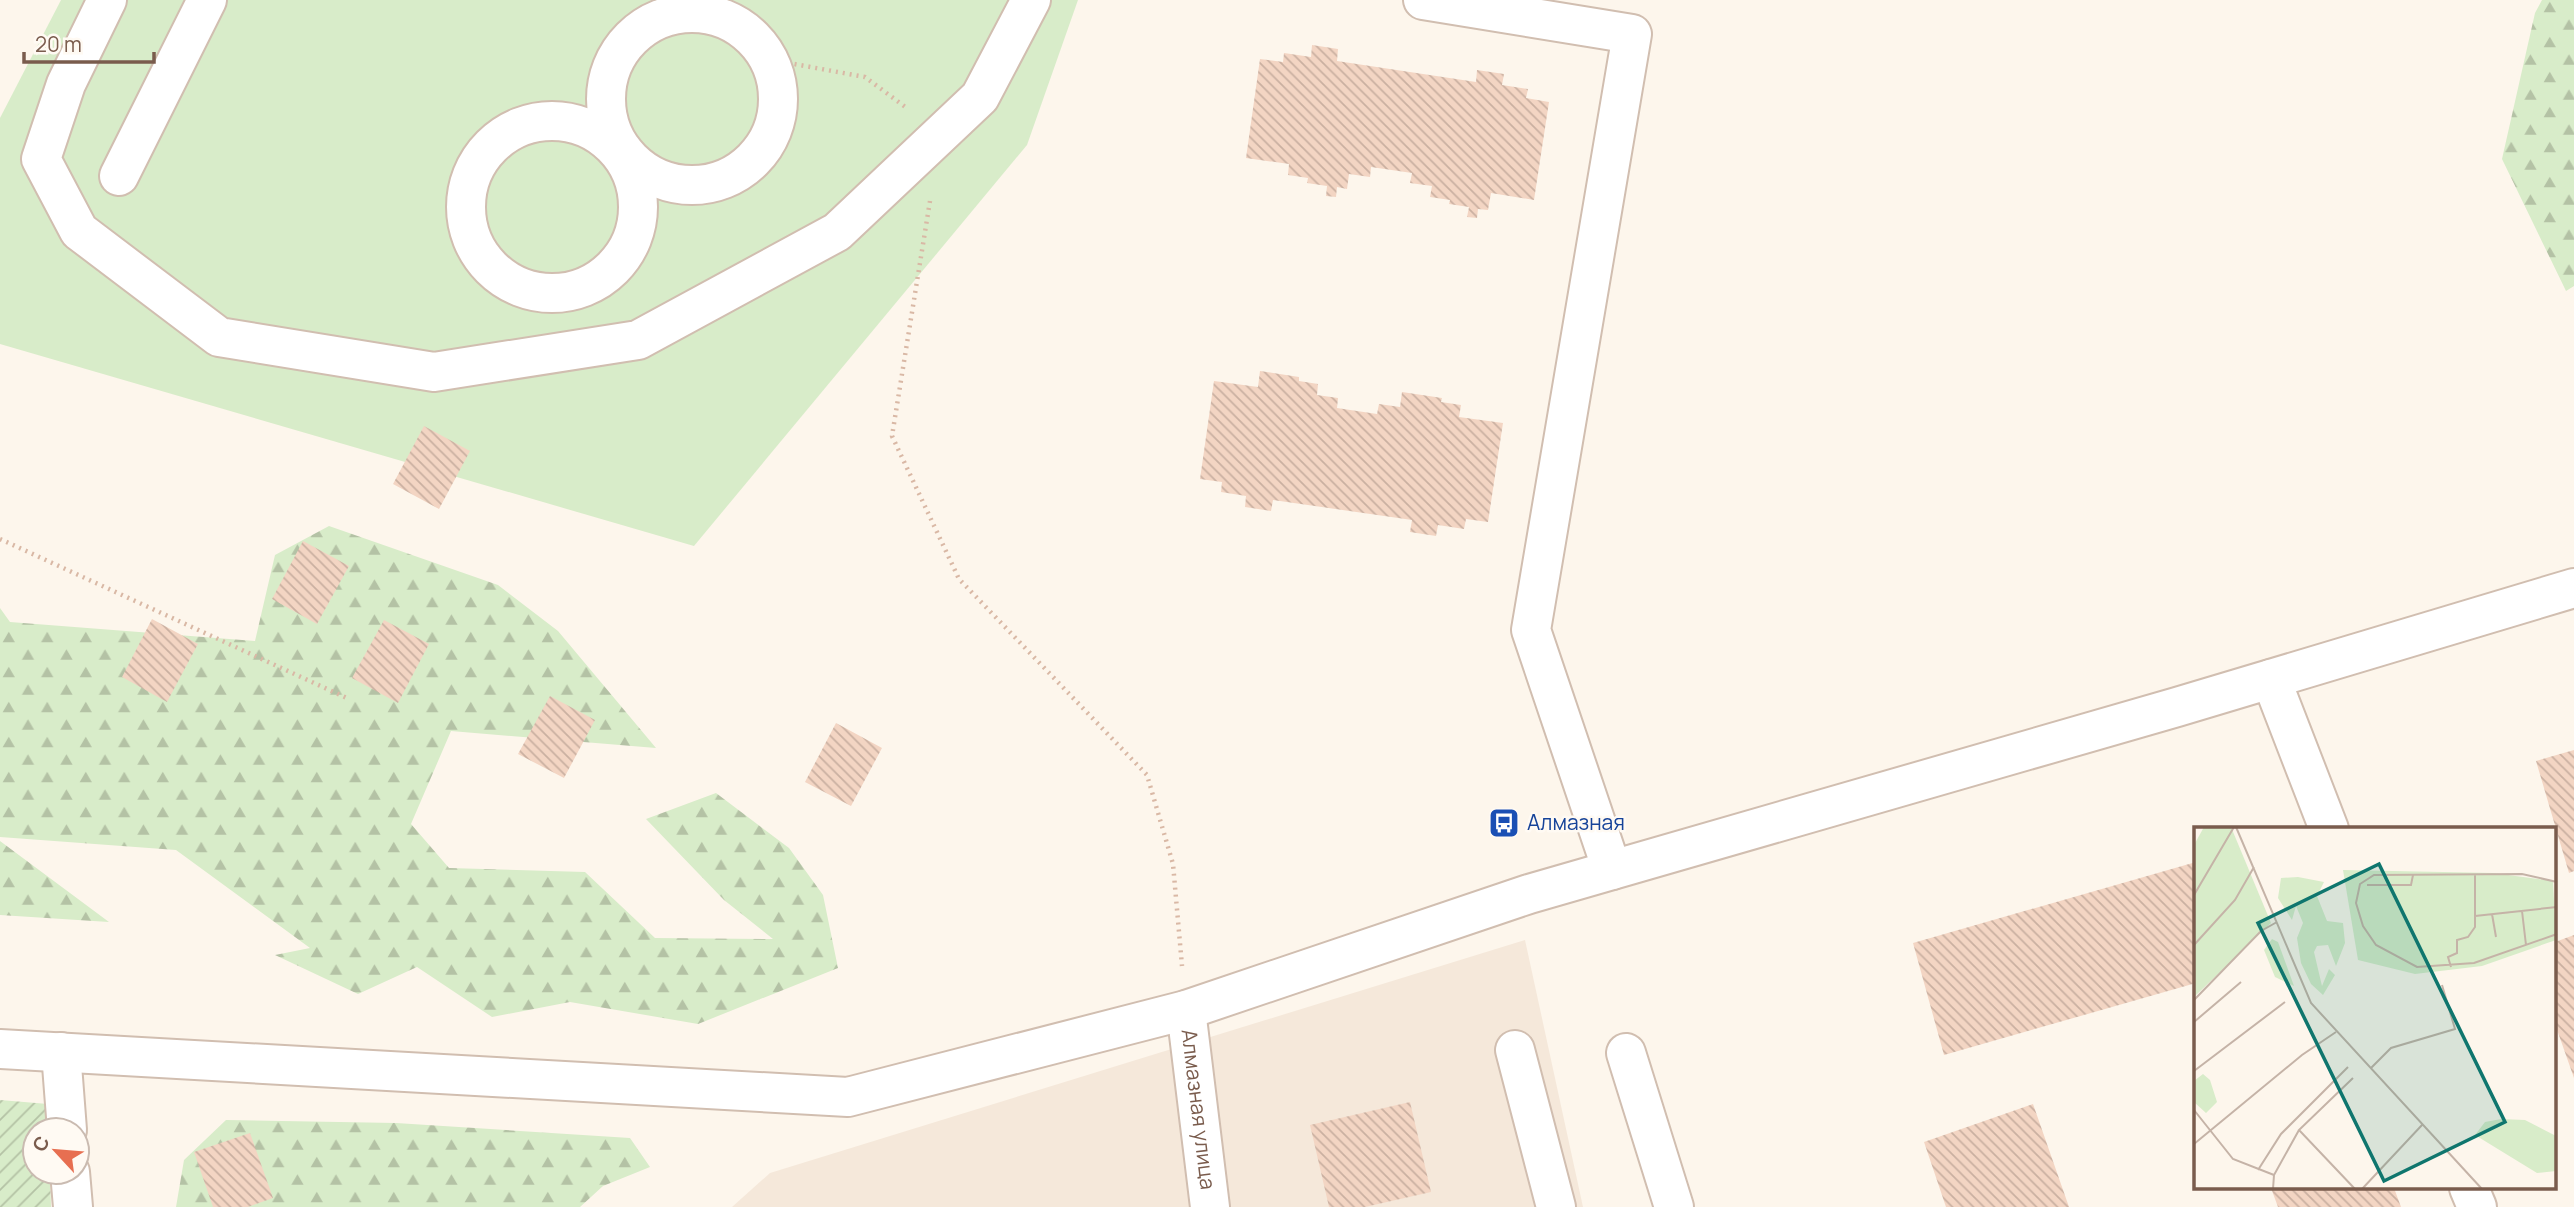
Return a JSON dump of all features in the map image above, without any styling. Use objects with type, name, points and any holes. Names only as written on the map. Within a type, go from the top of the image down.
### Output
[{"type":"street","points":[[107,0],[66,84],[41,159],[79,231],[219,337],[434,372],[638,340],[837,232],[980,97],[1031,0]]},
{"type":"street","points":[[119,176],[207,0]]},
{"type":"street","points":[[1423,0],[1632,34],[1531,630],[1612,870]]},
{"type":"street","points":[[767,59],[763,49],[737,25],[705,14],[670,15],[639,30],[616,57],[606,89],[608,124],[624,154],[636,185],[637,217],[628,248],[608,272],[580,289],[546,293],[512,284],[485,262],[468,231],[465,197],[476,164],[499,138],[530,122],[564,120],[597,133],[624,154],[652,176],[686,186],[721,181],[748,165],[768,140],[778,110],[776,78],[767,59]]},
{"type":"street","points":[[0,1049],[848,1097],[1186,1010],[1529,894],[2271,679],[2574,588]]},
{"type":"street","points":[[2271,679],[2328,827]]},
{"type":"street","name":"Алмазная улица","points":[[1186,1010],[1210,1207]]},
{"type":"street","points":[[1515,1051],[1556,1207]]},
{"type":"street","points":[[61,1052],[66,1116]]},
{"type":"street","points":[[1626,1053],[1674,1207]]},
{"type":"street","points":[[71,1186],[73,1207]]},
{"type":"street","points":[[2470,1190],[2477,1207]]},
{"type":"path","points":[[767,59],[865,77],[941,134],[892,436],[959,579],[1147,775],[1173,864],[1186,1010]]},
{"type":"path","points":[[0,539],[349,699]]},
{"type":"shaded area","points":[[1525,940],[1583,1207],[732,1207],[770,1173]]},
{"type":"green space","points":[[61,0],[1078,0],[1027,145],[694,546],[0,344],[0,118]]},
{"type":"green space","points":[[2542,0],[2574,0],[2574,286],[2566,291],[2502,159],[2535,13]]},
{"type":"green space","points":[[329,526],[498,585],[558,631],[656,748],[451,731],[411,824],[449,868],[585,872],[655,938],[773,939],[724,900],[646,819],[716,793],[789,848],[823,895],[838,968],[698,1024],[570,1002],[492,1017],[417,967],[358,994],[275,955],[310,948],[176,850],[0,837],[0,608],[10,622],[255,641],[275,555]]},
{"type":"green space","points":[[0,841],[109,922],[0,915]]},
{"type":"green space","points":[[0,1100],[48,1104],[48,1116],[21,1116],[21,1186],[50,1186],[51,1207],[0,1207]]},
{"type":"green space","points":[[226,1120],[396,1123],[630,1138],[650,1167],[603,1186],[580,1207],[176,1207],[184,1160]]},
{"type":"building","points":[[1312,45],[1338,49],[1337,61],[1476,82],[1477,70],[1504,74],[1502,85],[1528,89],[1526,98],[1549,102],[1534,200],[1491,193],[1488,210],[1478,209],[1477,218],[1467,217],[1469,207],[1430,197],[1432,186],[1410,183],[1412,173],[1371,167],[1370,177],[1349,174],[1347,189],[1337,187],[1336,197],[1326,196],[1327,186],[1307,183],[1308,178],[1288,175],[1289,164],[1246,158],[1260,59],[1283,62],[1284,53],[1311,57]]},
{"type":"building","points":[[1260,371],[1299,377],[1299,381],[1318,384],[1317,395],[1338,398],[1337,408],[1377,414],[1379,404],[1400,407],[1402,392],[1442,398],[1441,402],[1461,405],[1459,417],[1503,423],[1488,522],[1466,519],[1464,529],[1438,525],[1436,536],[1410,532],[1412,520],[1273,500],[1271,511],[1245,507],[1246,496],[1221,492],[1222,482],[1200,479],[1214,381],[1258,387]]},
{"type":"building","points":[[424,426],[470,451],[439,509],[393,484]]},
{"type":"building","points":[[303,541],[349,566],[317,624],[272,599]]},
{"type":"building","points":[[152,619],[198,644],[167,702],[122,677]]},
{"type":"building","points":[[384,620],[429,644],[398,703],[352,678]]},
{"type":"building","points":[[550,696],[595,720],[564,778],[518,754]]},
{"type":"building","points":[[836,723],[882,748],[851,806],[805,782]]},
{"type":"building","points":[[2574,750],[2574,871],[2569,873],[2556,827],[2536,761]]},
{"type":"building","points":[[2194,863],[2194,984],[1944,1055],[1913,943]]},
{"type":"building","points":[[2574,935],[2574,1078],[2556,1027],[2556,942]]},
{"type":"building","points":[[1410,1102],[1431,1192],[1365,1207],[1329,1207],[1310,1125]]},
{"type":"building","points":[[2033,1104],[2069,1207],[1946,1207],[1924,1142]]},
{"type":"building","points":[[250,1133],[273,1198],[248,1207],[213,1207],[194,1152]]},
{"type":"building","points":[[2272,1190],[2395,1190],[2401,1207],[2278,1207]]},
{"type":"place","name":"Алмазная","points":[[1504,823]]}]
